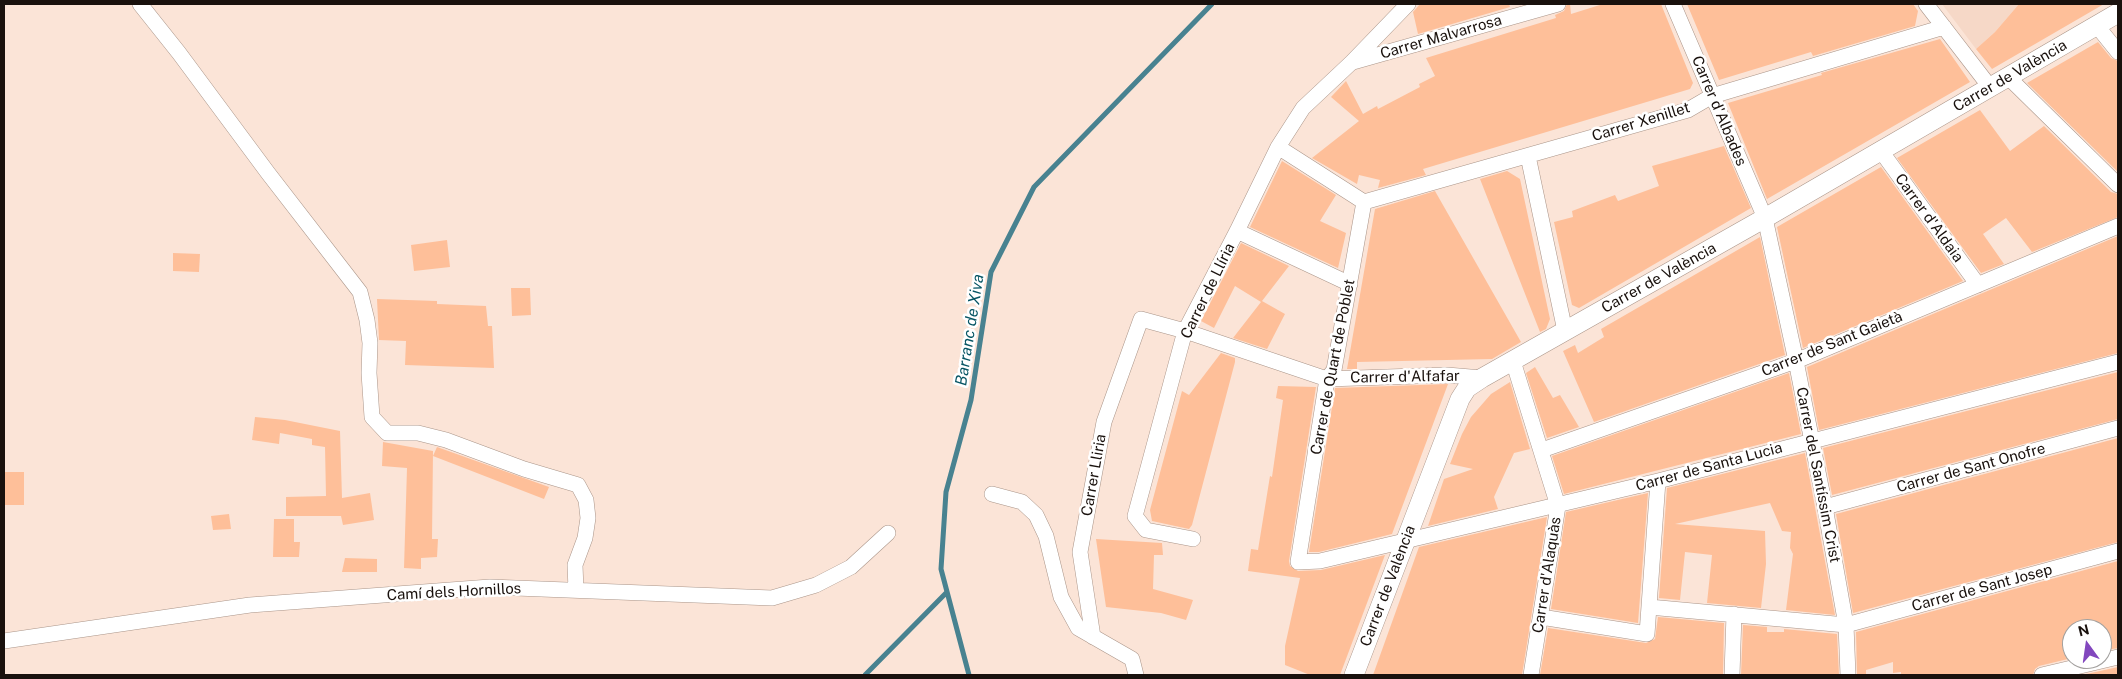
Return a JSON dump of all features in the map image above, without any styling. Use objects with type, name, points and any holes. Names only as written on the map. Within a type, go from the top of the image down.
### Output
[{"type":"street","points":[[140,4],[360,292],[370,343],[369,373],[372,418],[387,433],[418,434],[446,440],[524,469],[578,485],[586,500],[588,518],[585,538],[576,566],[576,590]]},
{"type":"street","name":"Carrer de Llíria","points":[[1193,539],[1146,530],[1135,516],[1185,331],[1278,148],[1304,108],[1408,4]]},
{"type":"street","name":"Carrer Malvarrosa","points":[[1352,62],[1558,4]]},
{"type":"street","name":"Carrer d'Albades","points":[[1673,4],[1765,218]]},
{"type":"street","points":[[1926,4],[1990,87]]},
{"type":"street","name":"Carrer de València","points":[[1354,675],[1460,399],[1467,388],[2118,13]]},
{"type":"street","points":[[2097,26],[2118,52]]},
{"type":"street","name":"Carrer Xenillet","points":[[1364,202],[1688,110],[1712,96],[1944,27]]},
{"type":"street","points":[[2008,76],[2118,185]]},
{"type":"street","points":[[1278,148],[1364,202]]},
{"type":"street","name":"Carrer d'Aldaia","points":[[1880,150],[1978,285]]},
{"type":"street","points":[[1528,156],[1565,331]]},
{"type":"street","name":"Carrer de Quart de Poblet","points":[[1298,562],[1327,379],[1334,370],[1364,202]]},
{"type":"street","name":"Carrer del Santíssim Crist","points":[[1765,218],[1825,507],[1846,626],[1848,675]]},
{"type":"street","name":"Carrer de Sant Gaietà","points":[[1542,450],[1796,361],[2118,226]]},
{"type":"street","points":[[1237,231],[1350,284]]},
{"type":"street","name":"Carrer d'Alfafar","points":[[1142,319],[1185,331],[1327,379],[1447,375],[1482,378]]},
{"type":"street","name":"Carrer Lliria","points":[[1093,637],[1080,552],[1104,422],[1142,319]]},
{"type":"street","name":"Carrer d'Alaquàs","points":[[1514,361],[1558,506],[1531,675]]},
{"type":"street","name":"Carrer de Santa Lucia","points":[[1298,562],[1320,561],[1558,506],[2118,362]]},
{"type":"street","name":"Carrer de Sant Onofre","points":[[1825,507],[2118,428]]},
{"type":"street","points":[[1541,617],[1646,634],[1658,481]]},
{"type":"street","points":[[992,494],[1022,502],[1036,516],[1046,536],[1061,597],[1078,628],[1132,659],[1136,675]]},
{"type":"street","name":"Camí dels Hornillos","points":[[4,641],[250,605],[490,587],[772,598],[816,584],[851,566],[888,534]]},
{"type":"street","name":"Carrer de Sant Josep","points":[[1846,626],[2118,551]]},
{"type":"street","points":[[1649,607],[1846,626]]},
{"type":"street","points":[[1732,675],[1734,614]]},
{"type":"street","points":[[2042,675],[2118,657]]},
{"type":"shaded area","points":[[1942,4],[2019,4],[1995,32],[1976,49]]},
{"type":"building","points":[[1420,4],[1509,4],[1510,7],[1418,34],[1413,12]]},
{"type":"building","points":[[1567,4],[1570,4],[1571,14],[1603,4],[1661,4],[1693,83],[1690,89],[1423,169],[1426,175],[1378,188],[1380,180],[1359,175],[1357,184],[1312,158],[1359,121],[1331,97],[1346,81],[1363,114],[1377,106],[1378,109],[1420,87],[1419,84],[1435,76],[1426,58],[1556,18],[1555,15],[1564,11]]},
{"type":"building","points":[[1687,4],[1913,4],[1918,11],[1915,26],[1813,56],[1811,52],[1719,80]]},
{"type":"building","points":[[2019,4],[2104,4],[1992,69],[1976,49],[1995,32]]},
{"type":"building","points":[[1940,39],[1970,82],[1767,199],[1728,103],[1822,75],[1821,73]]},
{"type":"building","points":[[2098,42],[2111,58],[2118,61],[2118,172],[2027,83]]},
{"type":"building","points":[[1980,110],[2010,151],[2044,126],[2111,192],[2118,194],[2118,217],[2032,252],[2006,218],[1983,234],[2004,264],[1981,273],[1897,158]]},
{"type":"building","points":[[1724,146],[1751,208],[1579,308],[1572,305],[1554,222],[1573,217],[1572,211],[1615,195],[1618,201],[1659,186],[1652,166]]},
{"type":"building","points":[[1282,161],[1336,195],[1320,221],[1346,233],[1338,268],[1250,227]]},
{"type":"building","points":[[1881,167],[1963,281],[1803,348],[1777,227]]},
{"type":"building","points":[[1507,171],[1520,179],[1550,319],[1546,329],[1540,332],[1480,179]]},
{"type":"building","points":[[1435,191],[1521,342],[1492,359],[1357,362],[1357,369],[1347,369],[1375,209]]},
{"type":"building","points":[[2118,236],[2118,353],[1819,430],[1807,367]]},
{"type":"building","points":[[1760,237],[1785,355],[1594,422],[1563,351],[1575,345],[1578,353],[1604,337],[1601,329]]},
{"type":"building","points":[[447,240],[450,267],[414,271],[411,245]]},
{"type":"building","points":[[1241,243],[1289,266],[1262,301],[1285,314],[1267,349],[1233,338],[1261,302],[1235,286],[1214,328],[1201,321]]},
{"type":"building","points":[[173,253],[200,254],[199,272],[173,271]]},
{"type":"building","points":[[511,288],[530,288],[531,315],[512,316]]},
{"type":"building","points":[[377,299],[437,301],[437,304],[486,306],[488,326],[492,326],[494,368],[405,365],[406,341],[379,340]]},
{"type":"building","points":[[1221,353],[1235,358],[1235,362],[1192,525],[1189,529],[1152,521],[1150,510],[1182,391],[1189,395]]},
{"type":"building","points":[[1535,367],[1553,398],[1560,395],[1579,427],[1547,438],[1526,373]]},
{"type":"building","points":[[2118,372],[2118,419],[1832,495],[1823,448]]},
{"type":"building","points":[[1789,373],[1801,434],[1564,494],[1552,456]]},
{"type":"building","points":[[1510,382],[1530,449],[1514,453],[1494,497],[1498,509],[1428,526],[1444,479],[1473,469],[1450,464],[1471,417],[1491,394]]},
{"type":"building","points":[[1448,384],[1392,534],[1319,552],[1309,552],[1335,388]]},
{"type":"building","points":[[1278,386],[1316,387],[1289,561],[1290,566],[1298,571],[1321,570],[1385,555],[1340,675],[1310,675],[1285,665],[1285,646],[1300,578],[1248,571],[1251,549],[1258,550],[1270,476],[1272,477],[1283,400],[1276,398]]},
{"type":"building","points":[[255,417],[285,420],[340,431],[342,498],[370,493],[374,520],[343,525],[341,516],[286,516],[286,497],[326,496],[325,447],[312,445],[312,439],[280,433],[279,444],[252,440]]},
{"type":"building","points":[[2118,438],[2118,542],[1853,613],[1836,514]]},
{"type":"building","points":[[383,442],[433,451],[432,539],[438,539],[437,557],[421,558],[421,569],[404,568],[407,468],[382,466]]},
{"type":"building","points":[[437,447],[549,487],[544,499],[433,456]]},
{"type":"building","points":[[1805,453],[1835,615],[1786,610],[1793,554],[1790,548],[1791,532],[1782,531],[1770,503],[1675,524],[1765,531],[1766,564],[1761,608],[1707,603],[1712,555],[1685,552],[1680,600],[1659,598],[1667,488]]},
{"type":"building","points":[[4,472],[24,472],[24,505],[4,505]]},
{"type":"building","points":[[1648,493],[1638,623],[1551,609],[1566,512]]},
{"type":"building","points":[[229,514],[231,529],[213,530],[211,516]]},
{"type":"building","points":[[1547,517],[1522,675],[1373,675],[1419,547]]},
{"type":"building","points":[[274,519],[294,519],[294,542],[300,542],[299,557],[273,557]]},
{"type":"building","points":[[1096,539],[1162,543],[1163,555],[1154,555],[1153,589],[1193,600],[1186,620],[1161,613],[1106,607]]},
{"type":"building","points":[[345,558],[377,559],[377,572],[342,572]]},
{"type":"building","points":[[2118,561],[2118,648],[2112,649],[2112,619],[2062,619],[2062,660],[2039,666],[2035,669],[2033,675],[1901,675],[1901,672],[1893,673],[1893,662],[1866,670],[1866,675],[1857,675],[1856,632]]},
{"type":"building","points":[[1658,617],[1724,623],[1723,675],[1540,675],[1548,628],[1646,643],[1655,639]]},
{"type":"building","points":[[1743,625],[1767,627],[1767,632],[1784,632],[1784,629],[1837,634],[1839,675],[1741,675]]},
{"type":"building","points":[[2118,667],[2118,675],[2082,675],[2112,669]]},
{"type":"waterway","name":"Barranc de Xiva","points":[[969,675],[941,569],[946,492],[971,400],[991,272],[1034,187],[1212,4]]},
{"type":"waterway","name":"Barranc de Xiva","points":[[865,675],[947,592]]}]
